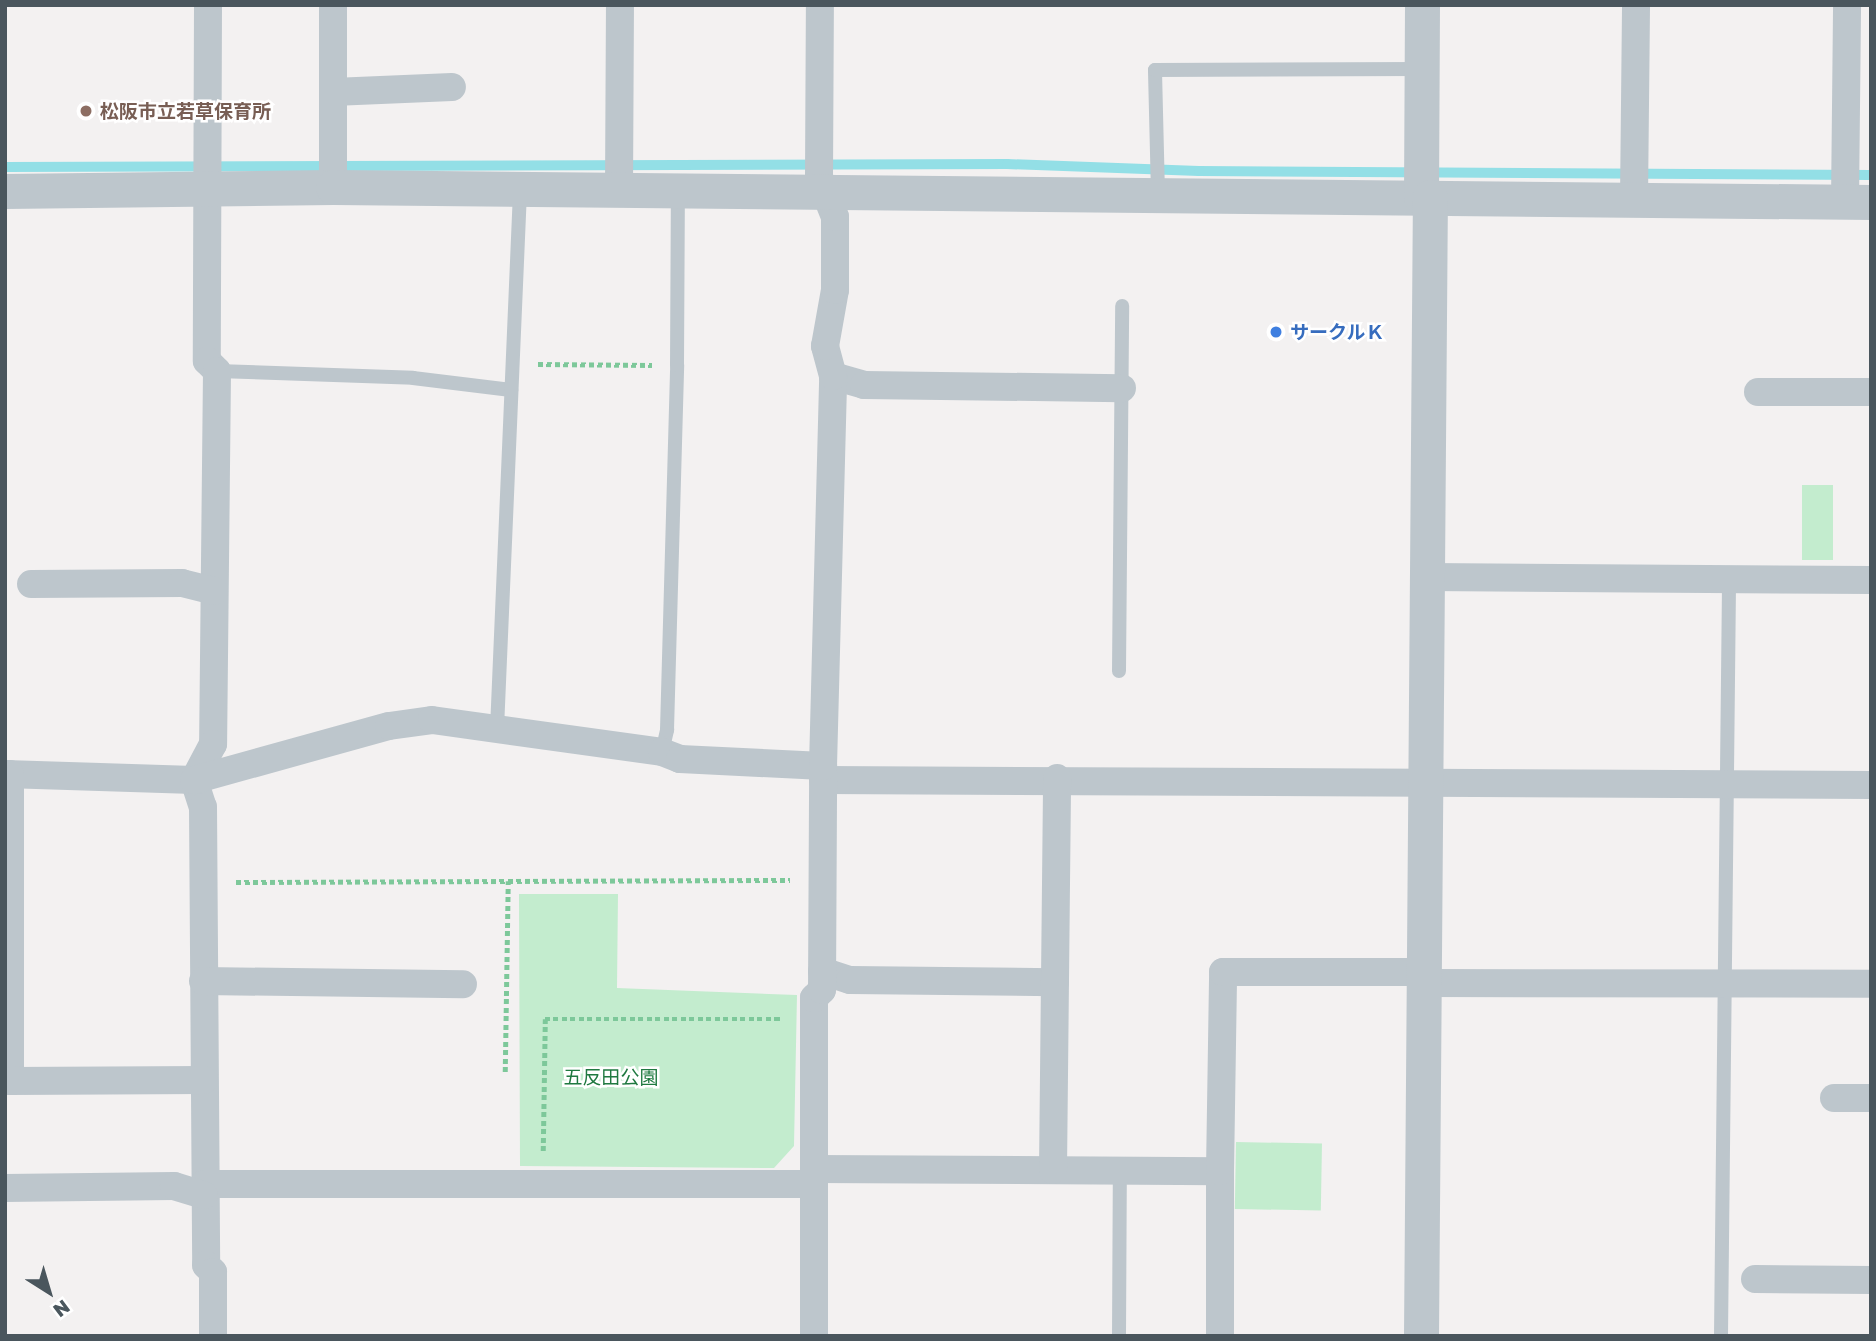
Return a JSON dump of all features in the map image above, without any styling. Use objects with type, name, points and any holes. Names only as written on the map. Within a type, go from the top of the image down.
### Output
[{"type":"street","points":[[208,5],[207,361],[217,371],[213,744],[194,780],[203,807],[204,1189],[206,1265],[213,1272],[213,1336]]},
{"type":"street","points":[[332,174],[333,5]]},
{"type":"street","points":[[619,186],[620,5]]},
{"type":"street","points":[[814,1336],[814,1018],[822,971],[823,773],[833,376],[825,346],[835,290],[835,218],[820,174],[820,5]]},
{"type":"street","points":[[1421,1336],[1428,783],[1422,5]]},
{"type":"street","points":[[1634,181],[1636,5]]},
{"type":"street","points":[[5,191],[206,176],[332,174],[520,191],[619,186],[678,190],[820,174],[1158,188],[1634,181],[1852,189],[1847,5]]},
{"type":"street","points":[[333,92],[452,87]]},
{"type":"street","points":[[833,376],[864,385],[1122,388]]},
{"type":"street","points":[[1758,392],[1871,392]]},
{"type":"street","points":[[1428,577],[1871,580]]},
{"type":"street","points":[[31,584],[182,583],[214,591]]},
{"type":"street","points":[[204,1080],[10,1081],[8,774],[194,780],[389,726],[432,720],[662,752],[680,759],[823,773],[1428,783],[1871,785]]},
{"type":"street","points":[[1053,1170],[1057,778]]},
{"type":"street","points":[[822,971],[850,980],[1055,982]]},
{"type":"street","points":[[1220,1336],[1223,972],[1871,984]]},
{"type":"street","points":[[203,981],[463,984]]},
{"type":"street","points":[[1834,1098],[1871,1098]]},
{"type":"street","points":[[5,1188],[174,1186],[204,1189],[1053,1170],[1220,1171]]},
{"type":"street","points":[[1755,1279],[1871,1280]]},
{"type":"lane","points":[[1158,188],[1155,70],[1422,69]]},
{"type":"lane","points":[[662,752],[667,730],[677,365],[678,190]]},
{"type":"lane","points":[[497,729],[511,390],[515,364],[520,191]]},
{"type":"lane","points":[[1119,671],[1122,306]]},
{"type":"lane","points":[[217,371],[413,378],[511,390]]},
{"type":"lane","points":[[1721,1336],[1728,579]]},
{"type":"lane","points":[[1119,1336],[1120,1170]]},
{"type":"path","points":[[515,364],[677,365]]},
{"type":"path","points":[[203,883],[799,880]]},
{"type":"path","points":[[505,1072],[508,881]]},
{"type":"path","points":[[543,1182],[545,1020],[814,1018]]},
{"type":"green space","points":[[1802,485],[1833,485],[1833,560],[1802,560]]},
{"type":"green space","name":"五反田公園","points":[[519,894],[618,894],[617,988],[797,995],[794,1146],[774,1168],[520,1166]]},
{"type":"green space","points":[[1236,1142],[1322,1144],[1321,1210],[1235,1209]]},
{"type":"waterway","points":[[5,167],[1007,164],[1199,171],[1871,175]]},
{"type":"place","name":"松阪市立若草保育所","points":[[86,111]]},
{"type":"place","name":"サークルＫ","points":[[1276,332]]}]
